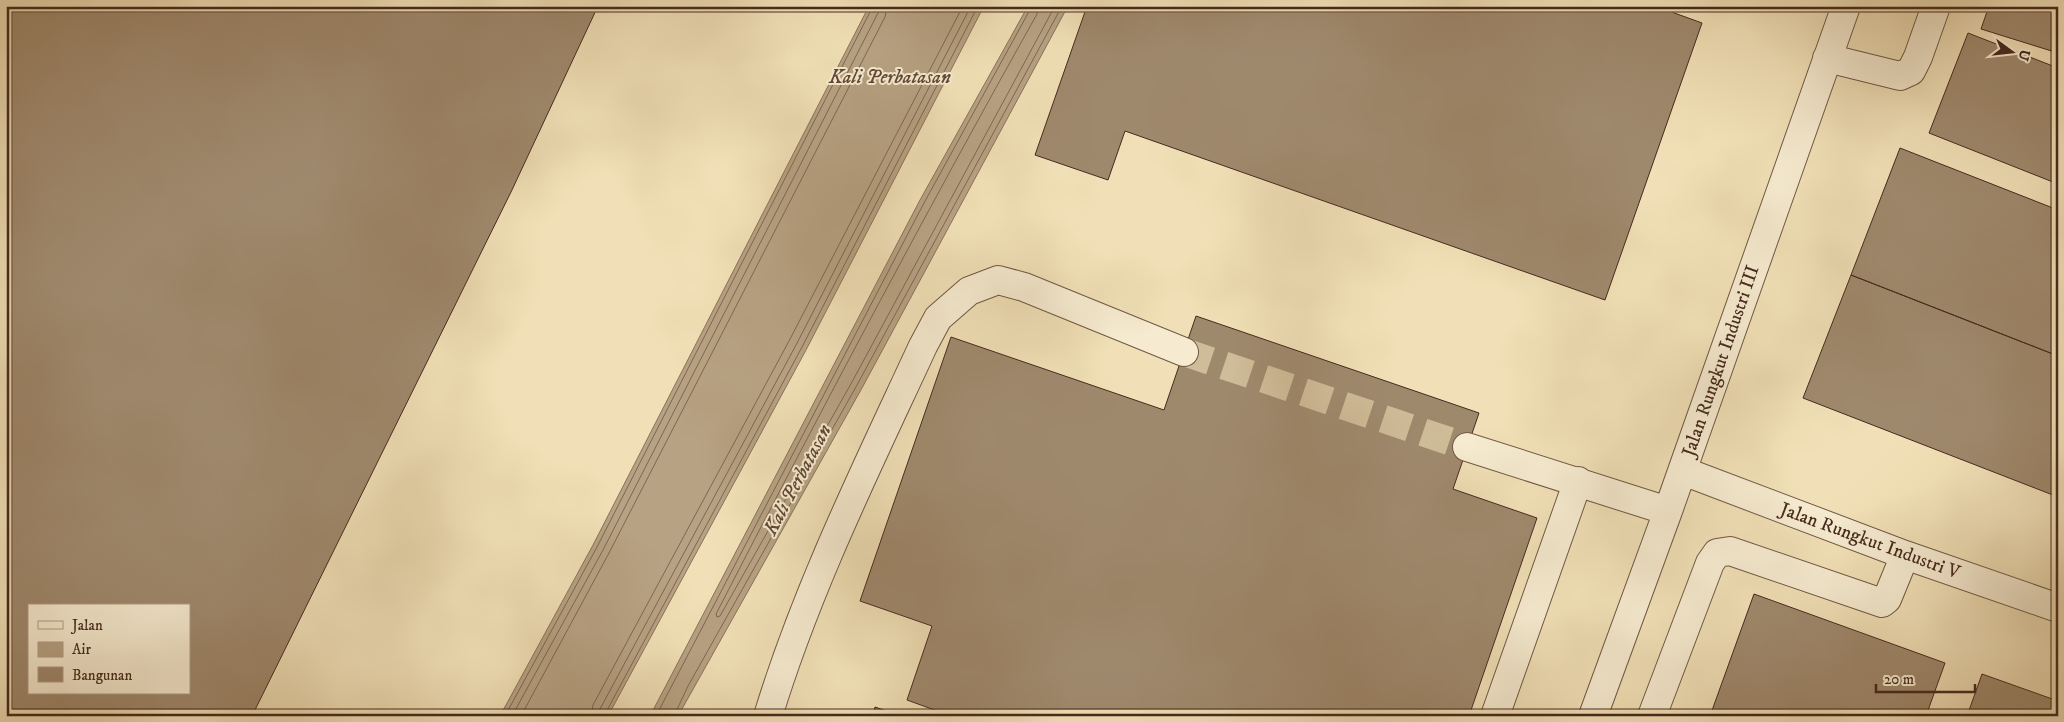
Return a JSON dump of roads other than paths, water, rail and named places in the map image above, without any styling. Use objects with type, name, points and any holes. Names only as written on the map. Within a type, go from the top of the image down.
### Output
[{"type":"street","name":"Jalan Rungkut Industri III","points":[[1593,716],[1668,511],[1846,6]]},
{"type":"street","points":[[1827,58],[1900,76],[1911,70],[1918,57],[1936,6]]},
{"type":"street","points":[[768,716],[780,674],[827,555],[923,346],[938,318],[969,292],[998,280],[1024,287],[1184,352]]},
{"type":"street","points":[[1467,447],[1668,511]]},
{"type":"street","name":"Jalan Rungkut Industri V","points":[[1682,471],[1905,555],[2058,608]]},
{"type":"street","points":[[1495,716],[1578,481]]},
{"type":"street","points":[[1652,716],[1710,563],[1718,553],[1730,551],[1882,602],[1887,600],[1905,555]]},
{"type":"water","name":"Kali Perbatasan","points":[[869,6],[984,6],[806,350],[608,716],[500,716],[593,545]]},
{"type":"water","name":"Kali Perbatasan","points":[[1028,6],[1068,6],[862,388],[678,716],[650,716],[920,200]]},
{"type":"tunnel","points":[[1184,352],[1467,447]]}]
